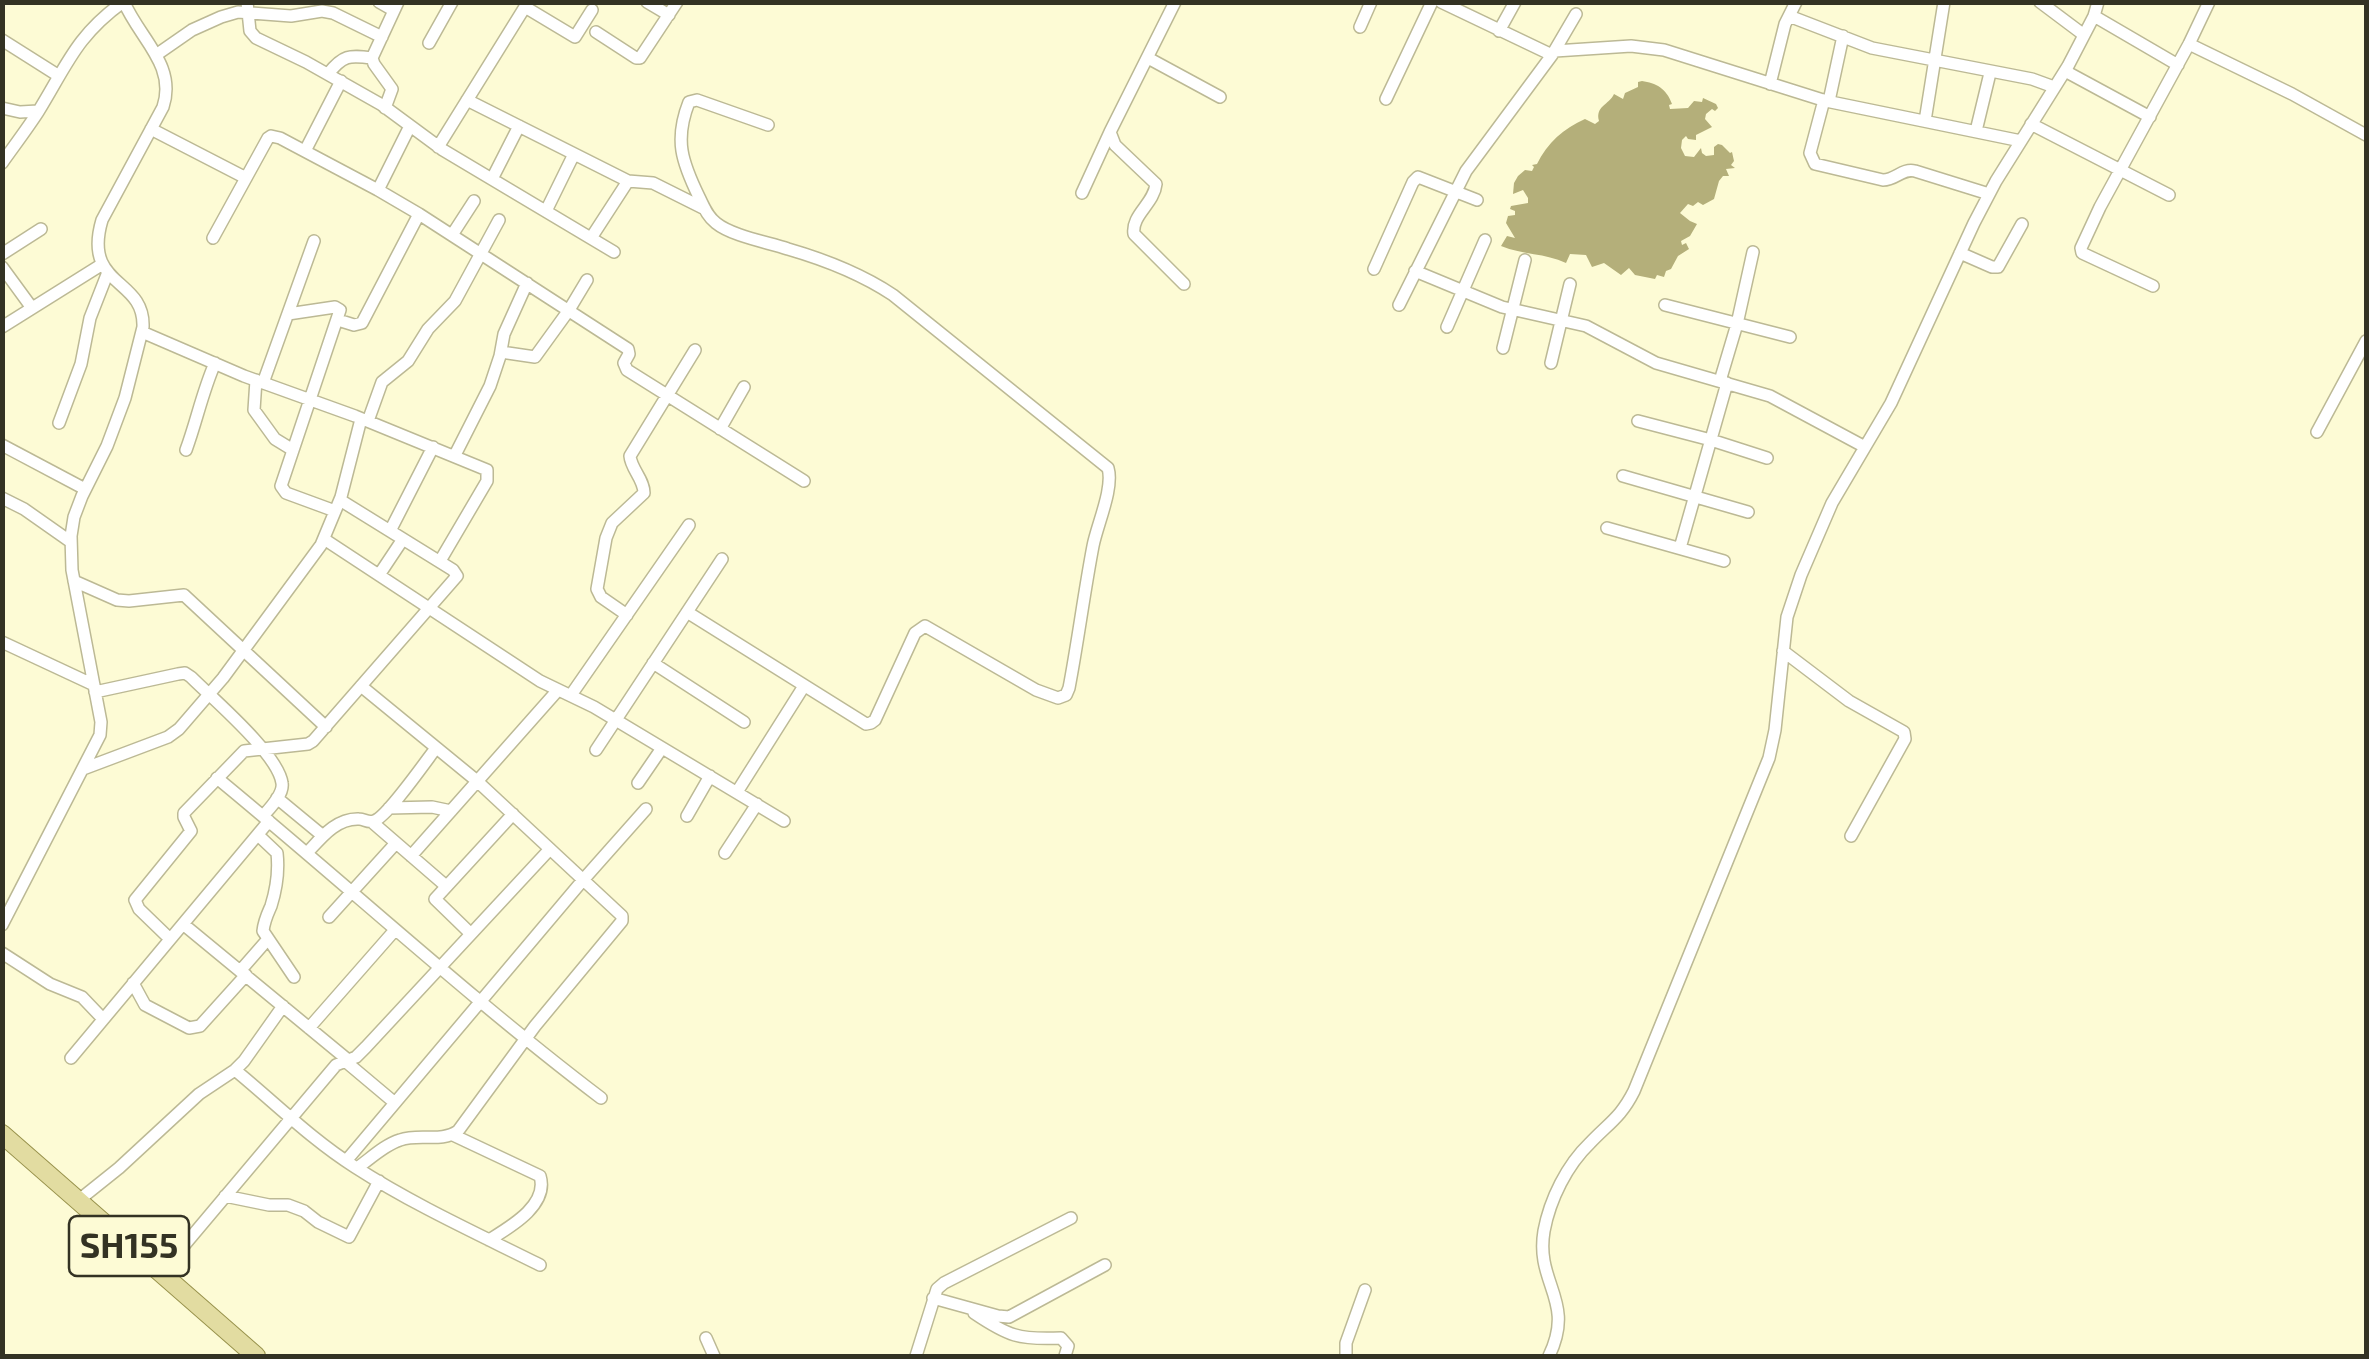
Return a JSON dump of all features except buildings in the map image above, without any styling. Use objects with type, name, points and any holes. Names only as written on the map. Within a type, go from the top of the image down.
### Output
[{"type":"main road","name":"SH155","points":[[2,1138],[79,1200],[256,1356]]},
{"type":"main road","name":"SH155","points":[[2,1138],[240,1356]]},
{"type":"street","points":[[2,163],[86,35],[124,2],[156,55],[167,89],[163,107],[102,220],[96,250],[105,268],[139,304],[144,316],[125,398],[108,446],[74,517],[71,542],[100,735],[2,924]]},
{"type":"street","points":[[379,2],[396,6],[372,58],[392,89],[385,108]]},
{"type":"street","points":[[430,43],[452,2]]},
{"type":"street","points":[[647,2],[669,15]]},
{"type":"street","points":[[596,32],[640,58],[677,2]]},
{"type":"street","points":[[1360,27],[1371,2]]},
{"type":"street","points":[[1386,98],[1432,2]]},
{"type":"street","points":[[1441,2],[1553,53],[1650,48],[1826,100],[2021,140]]},
{"type":"street","points":[[1499,31],[1515,2]]},
{"type":"street","points":[[1770,84],[1796,2]]},
{"type":"street","points":[[1925,121],[1944,2]]},
{"type":"street","points":[[2040,2],[2084,35]]},
{"type":"street","points":[[1548,1356],[1560,1318],[1558,1300],[1543,1266],[1544,1230],[1563,1178],[1575,1158],[1624,1110],[1634,1090],[1768,758],[1775,730],[1787,617],[1801,575],[1832,504],[1891,403],[1988,194],[2065,71],[2098,2]]},
{"type":"street","points":[[1082,193],[1171,4]]},
{"type":"street","points":[[2153,286],[2080,251],[2189,44],[2205,4]]},
{"type":"street","points":[[438,147],[526,5],[571,36],[575,36],[592,10]]},
{"type":"street","points":[[156,55],[192,30],[248,7],[291,16],[324,7],[382,37]]},
{"type":"street","points":[[248,7],[250,30],[256,38],[341,81],[438,147],[614,252]]},
{"type":"street","points":[[1399,305],[1466,171],[1553,53],[1576,14]]},
{"type":"street","points":[[1789,16],[1872,48],[2054,87]]},
{"type":"street","points":[[2094,16],[2178,65]]},
{"type":"street","points":[[1843,36],[1810,153],[1815,164],[1883,180],[1909,170],[1988,194]]},
{"type":"street","points":[[2,40],[59,76]]},
{"type":"street","points":[[2189,44],[2366,135]]},
{"type":"street","points":[[328,74],[344,58],[372,58]]},
{"type":"street","points":[[1148,58],[1220,97]]},
{"type":"street","points":[[2065,71],[2150,117]]},
{"type":"street","points":[[1976,131],[1990,72]]},
{"type":"street","points":[[305,151],[341,81]]},
{"type":"street","points":[[467,100],[628,181],[653,184],[705,209]]},
{"type":"street","points":[[687,612],[866,724],[875,720],[916,633],[925,626],[1036,690],[1058,698],[1066,695],[1110,474],[1108,468],[894,295],[849,269],[724,228],[707,214],[681,156],[690,102],[698,100],[768,125]]},
{"type":"street","points":[[2,108],[38,111]]},
{"type":"street","points":[[2031,124],[2168,194]]},
{"type":"street","points":[[378,190],[410,126]]},
{"type":"street","points":[[492,179],[519,126]]},
{"type":"street","points":[[150,129],[246,178]]},
{"type":"street","points":[[1110,132],[1115,145],[1156,184],[1153,198],[1134,222],[1134,234],[1184,284]]},
{"type":"street","points":[[212,238],[272,136],[280,138],[378,190],[528,283],[628,349],[624,367],[804,482]]},
{"type":"street","points":[[546,211],[574,154]]},
{"type":"street","points":[[1374,269],[1418,177],[1477,200]]},
{"type":"street","points":[[591,238],[628,181]]},
{"type":"street","points":[[452,235],[474,200]]},
{"type":"street","points":[[338,320],[362,323],[419,214]]},
{"type":"street","points":[[83,769],[168,737],[180,728],[243,651],[324,539],[382,382],[408,361],[428,330],[455,300],[499,220]]},
{"type":"street","points":[[1960,252],[1992,267],[1998,266],[2022,224]]},
{"type":"street","points":[[2,254],[41,229]]},
{"type":"street","points":[[1447,327],[1486,240]]},
{"type":"street","points":[[292,450],[275,438],[254,410],[260,381],[314,242]]},
{"type":"street","points":[[1680,548],[1711,440],[1753,252]]},
{"type":"street","points":[[1503,348],[1525,260]]},
{"type":"street","points":[[2,268],[32,308]]},
{"type":"street","points":[[2,327],[105,268]]},
{"type":"street","points":[[59,423],[80,364],[105,268]]},
{"type":"street","points":[[1414,271],[1514,310],[1594,329],[1656,363],[1770,396],[1865,447]]},
{"type":"street","points":[[500,352],[535,357],[588,280]]},
{"type":"street","points":[[455,456],[490,386],[504,334],[528,283]]},
{"type":"street","points":[[1551,363],[1570,284]]},
{"type":"street","points":[[1665,305],[1790,337]]},
{"type":"street","points":[[170,940],[138,910],[135,900],[191,831],[184,813],[244,751],[308,744],[457,576],[390,530],[338,505],[281,489],[340,310],[336,306],[288,314]]},
{"type":"street","points":[[142,332],[215,364],[483,466],[488,475],[440,561]]},
{"type":"street","points":[[2317,432],[2366,341]]},
{"type":"street","points":[[627,615],[601,598],[597,590],[612,524],[644,493],[630,456],[694,350]]},
{"type":"street","points":[[186,450],[202,392],[215,364]]},
{"type":"street","points":[[720,428],[744,386]]},
{"type":"street","points":[[1638,422],[1767,458]]},
{"type":"street","points":[[2,444],[85,489]]},
{"type":"street","points":[[390,530],[432,447]]},
{"type":"street","points":[[1623,476],[1748,512]]},
{"type":"street","points":[[2,498],[71,542]]},
{"type":"street","points":[[411,856],[477,781],[565,692],[627,615],[689,525]]},
{"type":"street","points":[[1607,528],[1724,561]]},
{"type":"street","points":[[324,539],[540,681],[616,720],[784,820]]},
{"type":"street","points":[[379,575],[404,539]]},
{"type":"street","points":[[596,750],[722,559]]},
{"type":"street","points":[[74,581],[117,600],[184,595],[326,726]]},
{"type":"street","points":[[2,642],[94,688],[185,673],[264,748],[282,782],[258,835],[72,1058]]},
{"type":"street","points":[[1783,652],[1849,701],[1904,732],[1851,836]]},
{"type":"street","points":[[654,663],[744,722]]},
{"type":"street","points":[[351,1165],[401,1139],[453,1135],[622,921],[622,916],[477,781],[361,686]]},
{"type":"street","points":[[737,792],[804,686]]},
{"type":"street","points":[[372,822],[389,808],[436,748]]},
{"type":"street","points":[[638,784],[662,748]]},
{"type":"street","points":[[687,816],[710,776]]},
{"type":"street","points":[[217,778],[438,968],[601,1098]]},
{"type":"street","points":[[276,798],[322,836]]},
{"type":"street","points":[[725,853],[757,804]]},
{"type":"street","points":[[389,808],[432,807],[452,811]]},
{"type":"street","points":[[351,1165],[395,1103],[646,809]]},
{"type":"street","points":[[470,933],[435,902],[436,896],[512,814]]},
{"type":"street","points":[[306,853],[332,826],[356,818],[372,822],[446,886]]},
{"type":"street","points":[[258,835],[277,853],[278,866],[263,932],[294,976]]},
{"type":"street","points":[[329,916],[396,843]]},
{"type":"street","points":[[160,1274],[336,1065],[356,1057],[366,1047],[550,849]]},
{"type":"street","points":[[183,924],[395,1103]]},
{"type":"street","points":[[308,1028],[395,930]]},
{"type":"street","points":[[133,984],[153,1011],[195,1028],[268,939]]},
{"type":"street","points":[[2,953],[50,984],[82,997],[103,1019]]},
{"type":"street","points":[[79,1200],[199,1094],[235,1070],[283,1006]]},
{"type":"street","points":[[235,1070],[351,1165],[540,1265]]},
{"type":"street","points":[[453,1135],[540,1176],[543,1182],[540,1194],[524,1216],[489,1240]]},
{"type":"street","points":[[225,1196],[288,1205],[349,1237],[379,1181]]},
{"type":"street","points":[[916,1356],[937,1289],[1071,1218]]},
{"type":"street","points":[[933,1298],[1009,1317],[1105,1264]]},
{"type":"street","points":[[1346,1356],[1346,1344],[1365,1290]]},
{"type":"street","points":[[965,1307],[1019,1338],[1066,1340],[1065,1356]]},
{"type":"street","points":[[706,1338],[714,1356]]},
{"type":"shaded area","points":[[1642,81],[1664,90],[1672,104],[1670,109],[1688,108],[1703,98],[1716,104],[1718,108],[1706,114],[1705,119],[1712,127],[1696,135],[1696,140],[1686,136],[1682,140],[1685,156],[1694,157],[1701,148],[1706,156],[1714,155],[1718,144],[1732,152],[1731,165],[1735,168],[1726,169],[1729,176],[1719,181],[1714,199],[1703,205],[1688,204],[1680,213],[1697,224],[1690,236],[1681,241],[1689,249],[1678,256],[1664,277],[1657,275],[1655,279],[1635,275],[1629,268],[1621,275],[1604,263],[1592,267],[1586,255],[1570,254],[1566,263],[1501,246],[1507,236],[1515,238],[1506,223],[1508,216],[1515,215],[1511,206],[1528,203],[1523,190],[1513,194],[1518,176],[1525,170],[1532,171],[1532,165],[1563,132],[1585,119],[1595,124],[1614,94],[1623,99]]}]
